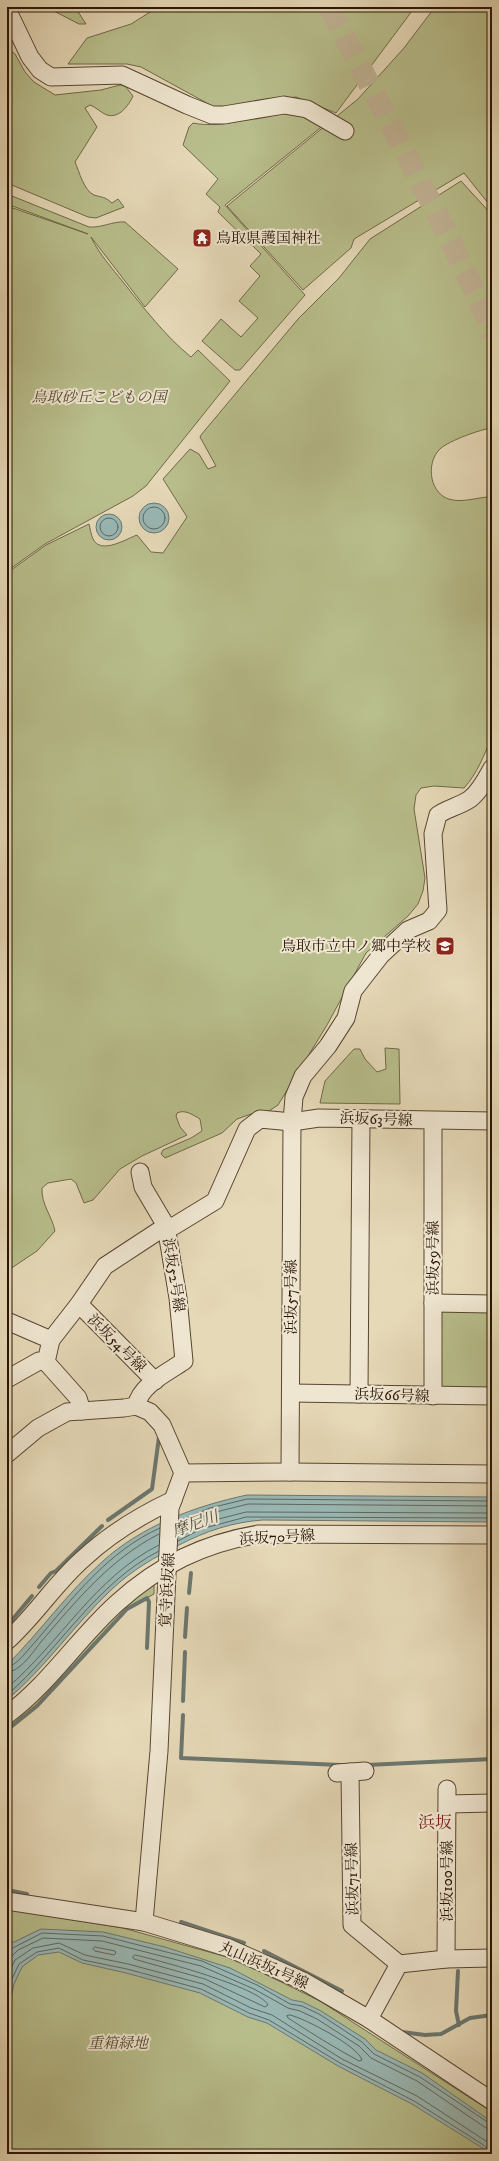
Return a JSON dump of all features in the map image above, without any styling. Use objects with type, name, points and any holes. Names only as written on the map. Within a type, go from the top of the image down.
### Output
[{"type":"street","points":[[7,9],[30,57],[40,70],[51,77],[64,78],[122,75],[132,78],[187,105],[212,114],[224,115],[284,105],[307,109],[345,131]]},
{"type":"street","name":"浜坂57号線","points":[[290,1472],[292,1122],[294,1097],[303,1076],[328,1046],[346,1018],[353,991],[381,955],[408,930],[429,921],[438,910],[433,834],[438,815],[448,808],[469,800],[482,786],[492,768]]},
{"type":"street","name":"浜坂63号線","points":[[166,1226],[174,1226],[215,1201],[247,1129],[260,1119],[292,1122],[319,1118],[492,1121]]},
{"type":"street","points":[[359,1394],[361,1119]]},
{"type":"street","name":"浜坂59号線","points":[[433,1121],[433,1396]]},
{"type":"street","points":[[140,1172],[143,1186],[166,1226]]},
{"type":"street","name":"浜坂52号線","points":[[46,1362],[51,1340],[79,1304],[105,1266],[166,1226],[178,1298],[184,1361],[155,1381],[139,1395],[136,1406]]},
{"type":"street","points":[[433,1303],[492,1304]]},
{"type":"street","name":"浜坂54号線","points":[[79,1304],[155,1381]]},
{"type":"street","points":[[7,1321],[51,1340]]},
{"type":"street","points":[[7,1379],[39,1361],[46,1362],[78,1398],[82,1411]]},
{"type":"street","name":"浜坂66号線","points":[[291,1393],[492,1396]]},
{"type":"street","points":[[7,1454],[38,1428],[67,1412],[136,1406],[150,1412],[162,1425],[183,1474],[290,1472],[492,1474]]},
{"type":"street","name":"覚寺浜坂線","points":[[144,1922],[159,1751],[171,1504],[183,1474]]},
{"type":"street","points":[[7,1641],[22,1627],[83,1558],[142,1514],[171,1504]]},
{"type":"street","name":"浜坂70号線","points":[[7,1715],[27,1701],[116,1604],[150,1576],[169,1561],[222,1541],[259,1534],[492,1535]]},
{"type":"street","name":"浜坂71号線","points":[[351,1772],[352,1925],[400,1964]]},
{"type":"street","name":"浜坂100号線","points":[[446,1959],[447,1796],[492,1803]]},
{"type":"street","name":"丸山浜坂1号線","points":[[7,1902],[144,1922],[229,1948],[305,1982],[369,2019],[492,2101]]},
{"type":"street","points":[[369,2019],[400,1964],[446,1959],[492,1958]]},
{"type":"green space","points":[[46,7],[75,7],[86,24],[79,24]]},
{"type":"green space","points":[[158,7],[318,7],[319,9],[324,7],[415,7],[336,113],[296,97],[226,107],[214,107],[141,67],[127,64],[68,64],[87,38],[131,24]]},
{"type":"green space","points":[[435,7],[492,7],[492,208],[464,173],[354,239],[351,248],[303,290],[227,206],[358,99],[404,48]]},
{"type":"green space","points":[[11,51],[15,54],[25,72],[34,82],[55,95],[101,90],[120,85],[125,86],[133,96],[126,107],[116,115],[107,115],[90,105],[85,108],[97,127],[75,162],[90,193],[105,198],[112,203],[118,199],[124,207],[96,218],[88,217],[7,183],[7,55]]},
{"type":"green space","points":[[287,110],[325,124],[225,205],[305,295],[240,370],[235,370],[202,341],[221,319],[241,337],[258,318],[239,301],[260,276],[250,266],[261,254],[218,212],[220,207],[206,194],[218,179],[183,145],[189,127],[193,123],[228,123]]},
{"type":"green space","points":[[461,181],[492,215],[492,428],[465,436],[445,445],[436,454],[432,462],[431,470],[435,486],[439,493],[445,498],[461,501],[487,497],[492,501],[492,737],[469,783],[464,788],[434,786],[421,788],[416,795],[414,809],[425,878],[423,891],[418,904],[408,916],[366,953],[327,1025],[278,1105],[266,1113],[251,1114],[237,1119],[222,1133],[165,1158],[161,1154],[163,1150],[191,1138],[202,1131],[200,1119],[186,1112],[177,1113],[176,1116],[180,1127],[187,1135],[142,1156],[120,1169],[93,1200],[84,1203],[76,1183],[71,1179],[48,1183],[42,1188],[42,1194],[55,1231],[37,1251],[7,1271],[7,573],[46,545],[89,524],[93,539],[97,544],[102,546],[108,546],[137,535],[151,552],[163,553],[187,517],[163,479],[190,449],[199,454],[208,469],[216,466],[200,437],[201,435],[298,319],[339,278],[370,239]]},
{"type":"green space","name":"鳥取砂丘こどもの国","points":[[7,194],[89,227],[116,222],[125,222],[178,269],[145,307],[91,237],[98,249],[147,312],[181,349],[191,357],[198,350],[230,381],[146,486],[133,496],[45,544],[7,571],[7,206],[88,234],[7,204]]},
{"type":"green space","points":[[385,1048],[399,1049],[400,1104],[320,1103],[325,1081],[354,1049],[360,1049],[365,1059],[377,1072],[386,1069]]},
{"type":"green space","points":[[444,1311],[492,1311],[492,1389],[444,1389],[437,1383],[438,1317]]},
{"type":"green space","points":[[154,1581],[154,1594],[127,1609],[37,1706],[7,1730],[7,1719],[86,1641]]},
{"type":"green space","name":"重箱緑地","points":[[7,1909],[123,1928],[234,1959],[320,2001],[492,2112],[492,2154],[7,2154]]},
{"type":"water","points":[[154,503],[164,508],[169,518],[164,528],[154,533],[144,528],[139,518],[144,508]]},
{"type":"water","points":[[109,514],[118,518],[122,527],[118,536],[109,540],[100,536],[96,527],[100,518]]},
{"type":"water","name":"摩尼川","points":[[247,1495],[492,1497],[492,1522],[263,1520],[230,1525],[210,1531],[161,1554],[135,1570],[119,1583],[98,1603],[34,1674],[7,1700],[7,1665],[89,1574],[117,1549],[151,1528],[170,1519],[208,1505]]},
{"type":"water","points":[[41,1929],[103,1932],[165,1947],[230,1968],[292,2000],[303,2002],[321,2011],[365,2039],[376,2050],[422,2073],[492,2122],[492,2154],[412,2104],[338,2066],[267,2023],[248,2017],[200,1993],[82,1963],[59,1952],[38,1955],[22,1967],[14,1984],[7,2017],[7,1949],[12,1943]]},
{"type":"waterway","points":[[108,1520],[152,1489],[159,1437]]},
{"type":"waterway","points":[[39,1587],[51,1573],[56,1571],[102,1526]]},
{"type":"waterway","points":[[189,1593],[191,1573]]},
{"type":"waterway","points":[[7,1626],[32,1596]]},
{"type":"waterway","points":[[7,1730],[37,1706],[127,1609],[147,1598],[149,1602],[147,1648]]},
{"type":"waterway","points":[[185,1637],[187,1608]]},
{"type":"waterway","points":[[183,1701],[185,1652]]},
{"type":"waterway","points":[[183,1715],[181,1758],[340,1765]]},
{"type":"waterway","points":[[367,1765],[492,1759]]},
{"type":"waterway","points":[[7,1890],[27,1894]]},
{"type":"waterway","points":[[181,1922],[244,1943]]},
{"type":"waterway","points":[[264,1951],[342,1991]]},
{"type":"waterway","points":[[458,1971],[456,2011],[459,2025]]},
{"type":"waterway","points":[[402,2032],[425,2035],[441,2034],[470,2018],[492,2015]]},
{"type":"tunnel","points":[[329,7],[435,210],[482,306],[492,336]]},
{"type":"place","name":"鳥取県護国神社","points":[[202,238]]},
{"type":"place","name":"鳥取市立中ノ郷中学校","points":[[445,946]]},
{"type":"district","name":"浜坂","points":[[435,1822]]}]
